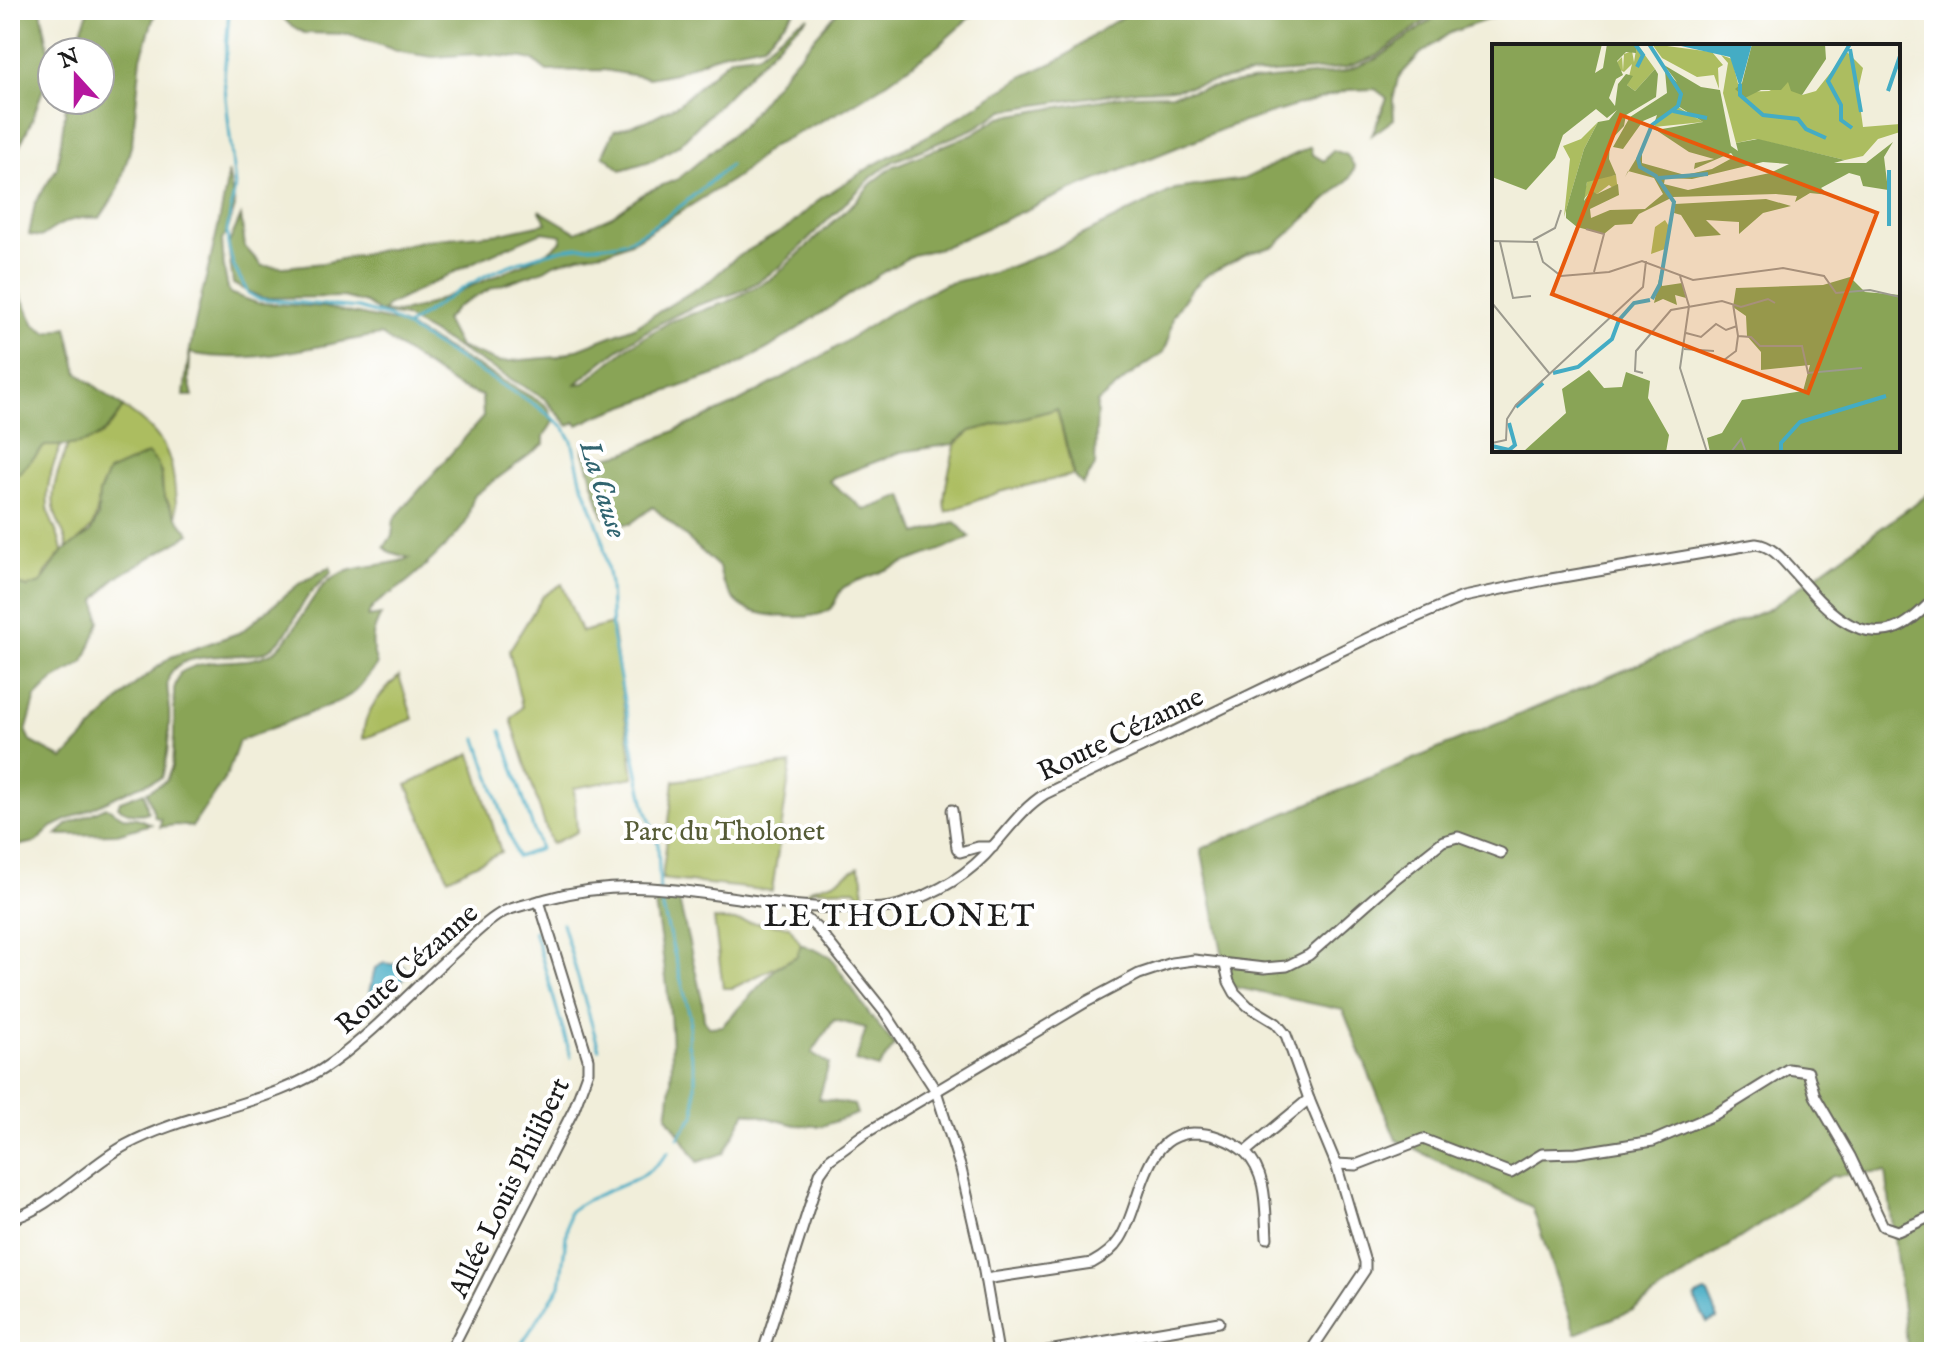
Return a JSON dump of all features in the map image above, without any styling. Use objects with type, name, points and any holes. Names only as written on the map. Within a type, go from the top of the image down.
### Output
[{"type":"street","name":"Route Cézanne","points":[[10,1219],[33,1210],[107,1156],[140,1138],[295,1084],[315,1074],[341,1056],[492,919],[508,910],[586,889],[656,887],[791,905],[872,909],[898,906],[960,878],[993,847],[1030,804],[1045,794],[1374,635],[1463,597],[1756,544],[1765,545],[1777,554],[1830,611],[1862,630],[1879,632],[1896,629],[1934,599]]},
{"type":"street","points":[[952,810],[960,852],[993,847]]},
{"type":"street","points":[[763,1352],[823,1167],[864,1134],[1086,1002],[1139,974],[1183,961],[1264,968],[1287,966],[1298,962],[1448,838],[1458,837],[1501,853]]},
{"type":"street","name":"Allée Louis Philibert","points":[[450,1352],[574,1109],[588,1071],[588,1059],[539,901]]},
{"type":"street","points":[[791,905],[818,929],[886,1014],[936,1091],[959,1160],[982,1260],[998,1352]]},
{"type":"street","points":[[1225,965],[1235,993],[1248,1006],[1282,1028],[1336,1164],[1365,1262],[1365,1270],[1310,1352]]},
{"type":"street","points":[[1336,1164],[1356,1165],[1423,1139],[1511,1173],[1542,1154],[1576,1153],[1653,1141],[1714,1115],[1788,1069],[1808,1072],[1815,1096],[1850,1156],[1883,1226],[1898,1231],[1934,1215]]},
{"type":"street","points":[[1245,1152],[1309,1099]]},
{"type":"street","points":[[985,1279],[1084,1265],[1106,1255],[1124,1230],[1158,1149],[1173,1137],[1190,1133],[1214,1135],[1232,1142],[1252,1159],[1261,1179],[1267,1238]]},
{"type":"street","points":[[1042,1352],[1219,1322]]},
{"type":"green space","points":[[10,10],[41,10],[46,36],[36,36],[36,108],[10,166]]},
{"type":"green space","points":[[86,10],[156,10],[141,58],[132,143],[118,190],[100,218],[69,221],[41,237],[29,235],[35,203],[57,168],[65,116],[116,116],[116,36],[79,36],[88,12]]},
{"type":"green space","points":[[276,10],[796,10],[764,44],[725,52],[675,73],[649,78],[604,70],[547,71],[533,60],[523,58],[476,54],[433,57],[400,52],[349,34],[304,33],[289,24]]},
{"type":"green space","points":[[839,10],[984,10],[969,18],[938,46],[882,86],[772,146],[738,176],[635,240],[609,251],[554,264],[492,288],[457,307],[445,320],[459,347],[499,362],[557,357],[634,327],[712,279],[735,258],[790,226],[821,198],[875,164],[937,131],[1022,77],[1063,58],[1134,10],[1440,10],[1377,56],[1344,68],[1247,75],[1176,89],[1138,90],[1004,110],[975,128],[894,161],[873,176],[781,266],[744,290],[660,323],[602,362],[576,384],[584,383],[628,347],[671,321],[727,302],[773,278],[871,184],[894,166],[972,134],[1000,117],[1130,95],[1173,94],[1249,81],[1342,72],[1377,59],[1445,10],[1513,10],[1450,33],[1420,54],[1398,78],[1393,100],[1394,119],[1372,135],[1387,98],[1375,89],[1348,90],[1230,126],[1057,196],[944,247],[913,255],[769,348],[728,370],[578,425],[575,422],[569,426],[545,399],[404,317],[381,313],[366,303],[343,297],[262,298],[233,284],[228,245],[241,216],[245,247],[262,266],[323,263],[426,240],[501,233],[547,223],[539,210],[576,232],[612,216],[646,192],[678,179],[743,125]],"holes":[[[542,232],[562,235],[561,241],[551,250],[521,265],[422,307],[397,313],[383,311],[387,306],[478,260]]]},
{"type":"green space","points":[[809,17],[784,38],[679,145],[654,160],[621,170],[603,155],[614,131],[648,120],[679,104],[731,57],[758,54],[796,23]]},
{"type":"green space","points":[[1310,147],[1312,154],[1324,161],[1333,150],[1347,155],[1355,167],[1350,178],[1275,246],[1249,253],[1208,274],[1191,290],[1173,316],[1164,352],[1097,403],[1095,466],[1083,485],[1075,477],[1057,409],[971,431],[953,444],[901,452],[833,478],[829,481],[865,510],[903,496],[917,534],[955,522],[970,537],[846,586],[830,609],[801,617],[764,614],[740,605],[728,590],[719,567],[653,507],[630,524],[621,524],[603,516],[583,449],[596,459],[625,453],[733,405],[826,354],[889,313],[945,284],[996,272],[1050,251],[1175,189],[1244,179]]},
{"type":"green space","points":[[228,172],[235,207],[222,240],[229,293],[257,303],[323,307],[401,323],[544,404],[553,422],[544,436],[544,444],[475,495],[467,520],[447,544],[370,612],[368,617],[381,615],[373,639],[377,665],[355,692],[340,701],[239,741],[227,775],[192,827],[160,827],[161,819],[155,817],[147,792],[166,781],[172,766],[174,689],[180,673],[203,664],[248,660],[269,654],[286,640],[327,582],[356,569],[410,558],[384,547],[392,536],[394,519],[483,417],[482,396],[456,386],[381,335],[262,356],[215,357],[190,353],[189,380],[193,396],[184,396],[187,367],[192,339]]},
{"type":"green space","points":[[10,243],[17,262],[14,283],[35,325],[48,333],[67,327],[78,373],[123,407],[108,428],[91,440],[45,446],[10,482]]},
{"type":"green space","points":[[123,407],[152,430],[167,453],[174,481],[177,517],[163,493],[162,474],[148,454],[99,493],[92,526],[68,549],[55,513],[53,496],[68,445],[101,435]]},
{"type":"green space","points":[[1057,409],[1073,475],[999,492],[946,512],[945,490],[955,445],[971,431]]},
{"type":"green space","points":[[45,445],[61,446],[48,489],[48,507],[62,552],[41,583],[28,587],[10,582],[10,482]]},
{"type":"green space","points":[[148,454],[159,469],[166,500],[190,534],[114,579],[96,600],[100,622],[84,662],[53,680],[36,697],[26,732],[30,741],[63,759],[132,687],[171,657],[241,632],[300,583],[330,567],[332,572],[308,595],[284,636],[271,648],[254,654],[195,659],[173,670],[167,683],[169,732],[162,778],[52,827],[36,842],[10,847],[10,582],[28,587],[41,583],[62,552],[90,533],[98,517],[99,493],[108,472]]},
{"type":"green space","points":[[1931,492],[1934,494],[1934,1352],[1908,1352],[1886,1172],[1832,1176],[1633,1310],[1575,1334],[1532,1207],[1396,1140],[1343,1010],[1229,986],[1201,849],[1769,609]]},
{"type":"green space","points":[[562,584],[581,632],[612,624],[634,777],[574,788],[577,832],[551,844],[511,719],[522,707],[509,651],[543,596]]},
{"type":"green space","points":[[399,676],[413,719],[363,739],[369,712]]},
{"type":"green space","points":[[471,754],[501,852],[448,878],[407,785]]},
{"type":"green space","name":"Parc du Tholonet","points":[[791,764],[772,891],[662,879],[674,781]]},
{"type":"green space","points":[[144,792],[148,812],[133,813],[118,807],[120,801]]},
{"type":"green space","points":[[106,807],[123,817],[137,818],[151,824],[117,834],[56,835],[68,824]]},
{"type":"green space","points":[[858,867],[863,877],[864,904],[859,904],[860,894],[855,889],[811,890],[810,901],[805,900],[810,889],[834,882]]},
{"type":"green space","points":[[653,892],[677,892],[704,1020],[710,1027],[722,1026],[777,967],[797,956],[801,944],[830,956],[871,1017],[895,1045],[878,1068],[856,1061],[866,1028],[834,1020],[812,1053],[829,1064],[819,1099],[854,1105],[857,1114],[822,1126],[795,1125],[746,1112],[724,1153],[698,1162],[667,1116],[671,1088],[671,1032]]},
{"type":"green space","points":[[714,919],[789,926],[801,944],[798,956],[733,988],[723,988]]},
{"type":"water","points":[[384,963],[404,966],[405,978],[382,997],[373,999],[369,992],[375,968]]},
{"type":"water","points":[[1705,1292],[1717,1315],[1717,1319],[1707,1323],[1695,1300],[1696,1296]]},
{"type":"waterway","name":"La Cause","points":[[229,10],[224,78],[235,187],[227,232],[233,265],[248,293],[258,299],[358,308],[389,317],[537,406],[564,427],[572,441],[581,480],[602,537],[610,584],[612,635],[645,806],[658,844],[660,897],[690,1016],[688,1044],[695,1072],[695,1114],[678,1138]]},
{"type":"waterway","points":[[405,327],[492,272],[567,248],[626,241],[667,216],[730,165]]},
{"type":"waterway","points":[[477,739],[517,857],[540,849],[501,731]]},
{"type":"waterway","points":[[562,923],[599,1049]]},
{"type":"waterway","points":[[534,931],[571,1057]]},
{"type":"waterway","name":"La Cause","points":[[516,1352],[560,1286],[569,1212],[581,1203],[646,1173],[668,1152]]},
{"type":"district","name":"LE THOLONET","points":[[900,915]]}]
